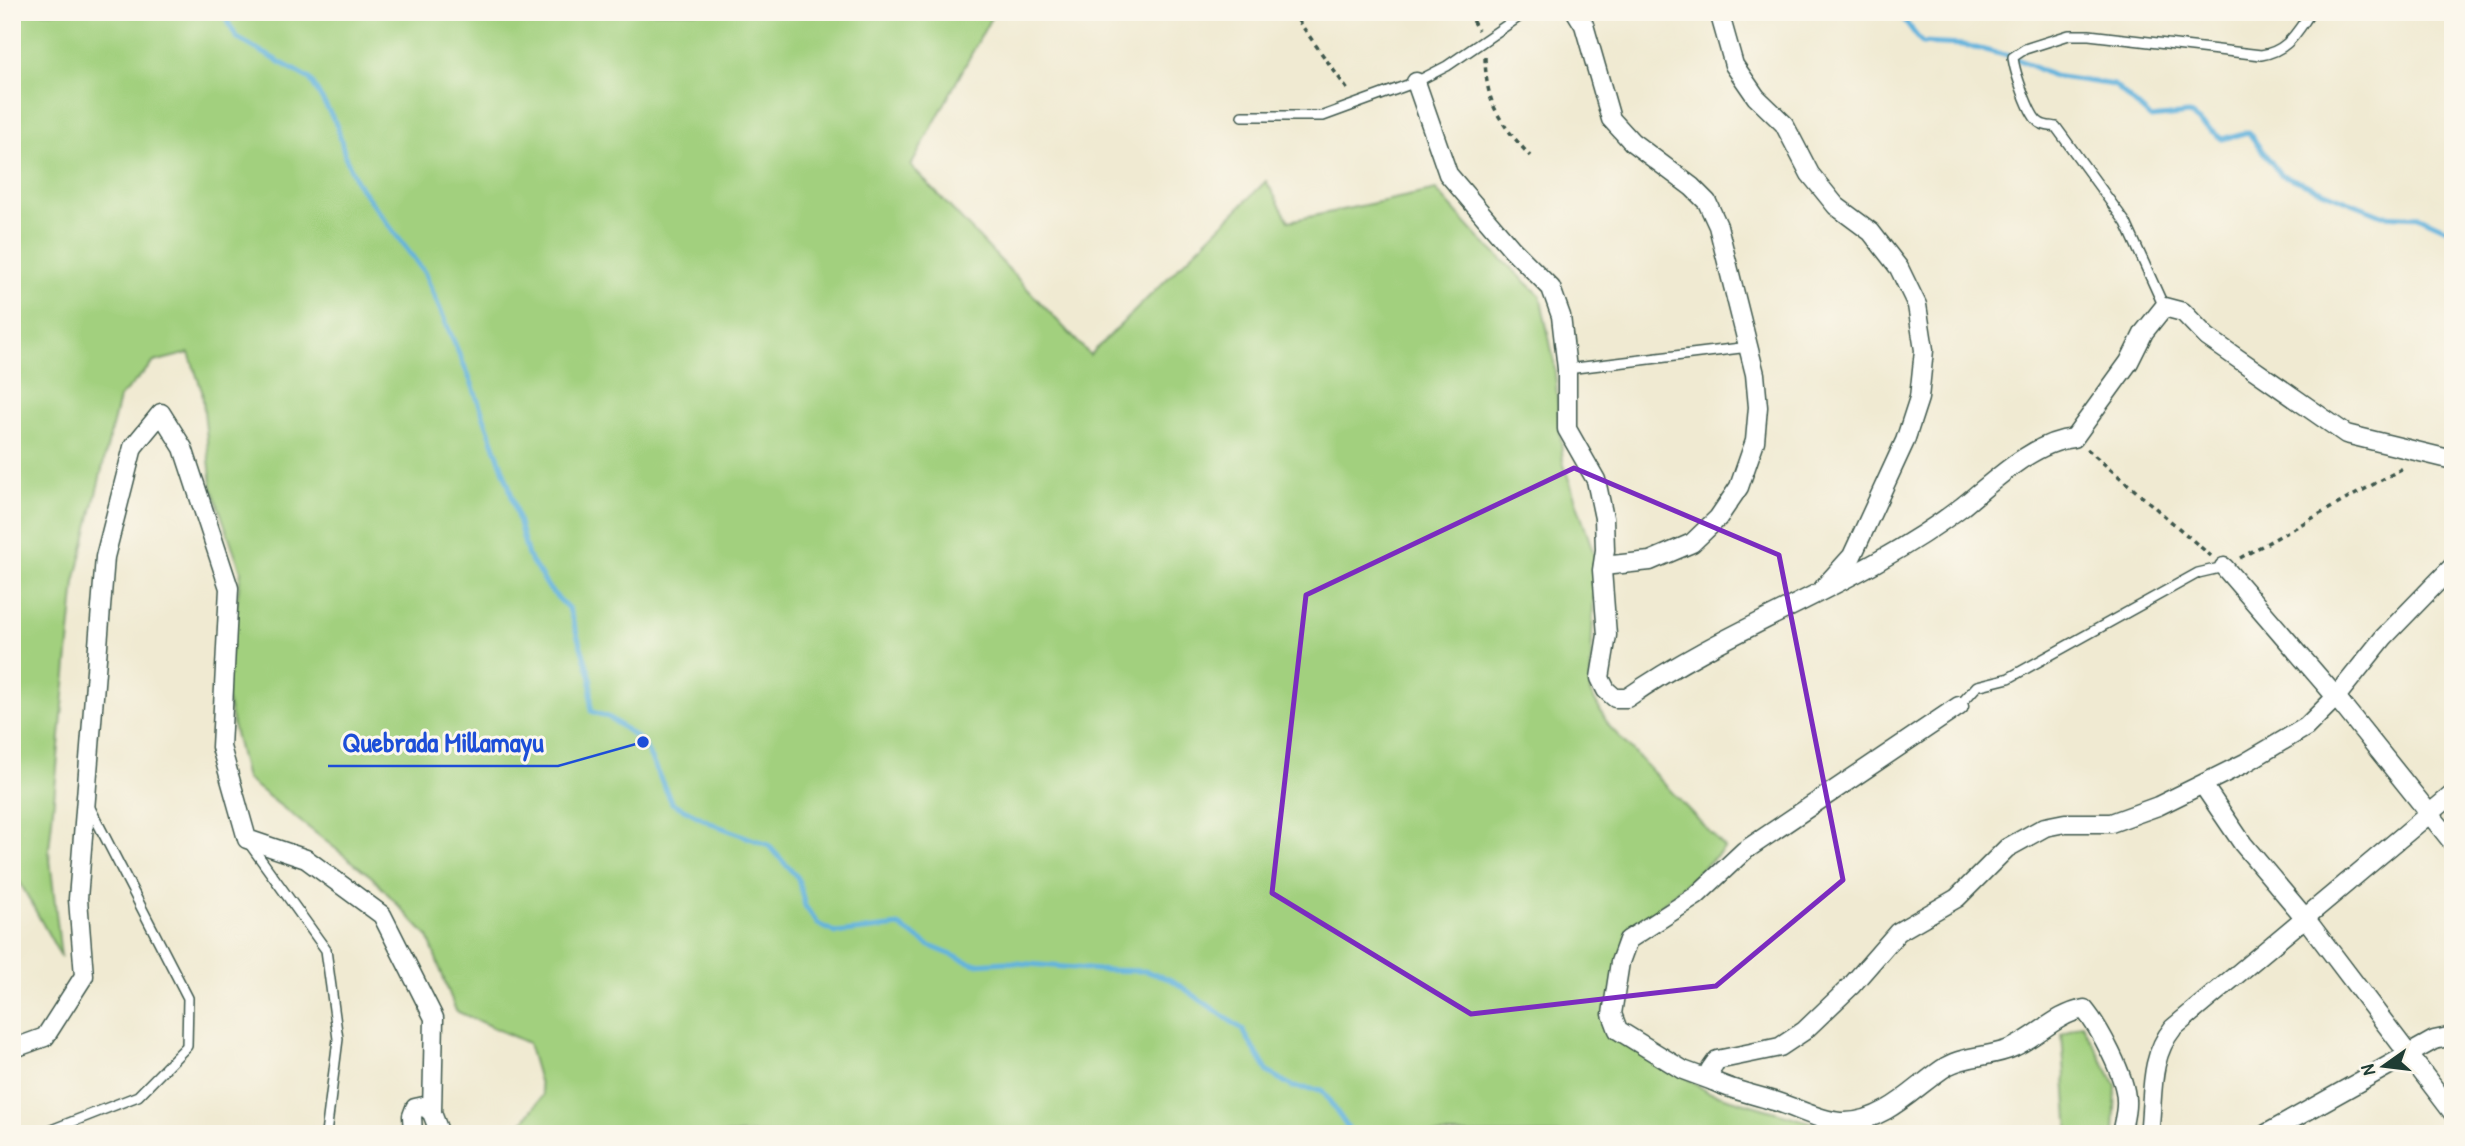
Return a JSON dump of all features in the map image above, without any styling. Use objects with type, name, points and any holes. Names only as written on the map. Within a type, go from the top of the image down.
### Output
[{"type":"street","points":[[1576,12],[1584,24],[1611,119],[1632,142],[1692,187],[1707,202],[1718,226],[1749,347],[1758,407],[1755,441],[1738,487],[1718,518],[1692,543],[1650,561],[1603,566]]},
{"type":"street","points":[[1719,12],[1734,65],[1755,97],[1784,124],[1810,174],[1836,206],[1871,232],[1899,268],[1917,305],[1923,362],[1919,398],[1905,442],[1852,556],[1817,595]]},
{"type":"street","points":[[1416,82],[1448,174],[1512,249],[1551,288],[1561,316],[1567,369],[1567,429],[1596,480],[1604,518],[1606,635],[1600,678],[1606,690],[1615,698],[1627,698],[1715,646],[1859,573],[1945,519],[1998,477],[2058,439],[2074,438],[2129,362],[2144,332],[2164,307],[2183,312],[2207,337],[2346,434],[2453,460]]},
{"type":"street","points":[[12,1049],[45,1037],[84,976],[78,899],[105,557],[132,447],[161,413],[183,448],[229,588],[221,747],[247,839],[306,859],[382,915],[434,1018],[432,1113],[440,1134]]},
{"type":"street","points":[[1713,1081],[1710,1070],[1717,1060],[1780,1046],[1804,1031],[1851,986],[1898,932],[1957,898],[2007,848],[2045,827],[2065,823],[2111,824],[2203,785],[2306,727],[2336,697],[2384,637],[2453,566]]},
{"type":"street","points":[[2224,567],[2336,697],[2453,843]]},
{"type":"street","points":[[1959,706],[1744,851],[1696,896],[1628,940],[1620,962],[1612,1014],[1618,1030],[1683,1070],[1777,1101],[1818,1120],[1837,1122],[1862,1119],[1885,1111],[1948,1066],[2011,1048],[2039,1034],[2060,1017],[2084,1009],[2093,1021],[2120,1077],[2126,1100],[2121,1134]]},
{"type":"street","points":[[2203,785],[2243,844],[2306,919],[2453,1113]]},
{"type":"street","points":[[2149,1134],[2154,1063],[2162,1042],[2173,1028],[2453,794]]},
{"type":"street","points":[[2266,1134],[2434,1040],[2453,1036]]},
{"type":"street","points":[[413,1134],[412,1116],[415,1108],[424,1106],[432,1113]]},
{"type":"lane","points":[[1242,116],[1323,116],[1416,82],[1447,66],[1526,12]]},
{"type":"lane","points":[[2164,307],[2126,223],[2103,189],[2056,127],[2041,124],[2032,116],[2014,68],[2013,57],[2043,42],[2079,35],[2261,55],[2286,47],[2311,12]]},
{"type":"lane","points":[[1567,369],[1749,347]]},
{"type":"lane","points":[[1959,706],[1978,686],[2009,678],[2198,573],[2224,567]]},
{"type":"lane","points":[[41,1134],[138,1096],[187,1046],[188,998],[85,798]]},
{"type":"lane","points":[[247,839],[326,950],[338,1039],[326,1134]]},
{"type":"path","points":[[1292,12],[1358,103]]},
{"type":"path","points":[[1467,12],[1485,40],[1485,83],[1499,122],[1530,156]]},
{"type":"path","points":[[2074,438],[2224,567],[2429,454]]},
{"type":"highlighted area","points":[[1574,468],[1779,555],[1843,880],[1716,986],[1471,1014],[1272,893],[1306,595]]},
{"type":"green space","points":[[12,12],[994,12],[911,166],[1090,355],[1266,181],[1289,221],[1436,190],[1479,238],[1540,295],[1554,361],[1563,462],[1595,557],[1590,692],[1609,726],[1725,848],[1626,937],[1619,1033],[1708,1092],[1840,1131],[1840,1134],[514,1134],[543,1095],[528,1043],[456,1011],[428,937],[372,877],[246,779],[225,691],[241,571],[212,488],[202,391],[189,353],[154,362],[119,398],[75,582],[49,850],[61,957],[12,868]]},
{"type":"green space","points":[[2082,1024],[2116,1085],[2114,1134],[2069,1134],[2062,1034]]},
{"type":"waterway","points":[[222,12],[237,38],[310,79],[337,125],[345,156],[357,183],[424,272],[472,384],[509,486],[528,556],[550,590],[569,609],[591,678],[591,711],[610,718],[643,742],[672,803],[715,825],[768,845],[798,878],[805,906],[818,924],[836,933],[899,926],[930,946],[974,964],[1006,962],[1145,971],[1172,980],[1242,1029],[1268,1072],[1293,1087],[1322,1090],[1352,1134]]},
{"type":"waterway","points":[[1898,12],[1922,43],[1963,45],[2013,57],[2053,76],[2114,85],[2151,118],[2189,114],[2222,139],[2248,132],[2280,174],[2382,215],[2420,217],[2453,232]]},
{"type":"place","name":"Quebrada Millamayu","points":[[643,742]]}]
